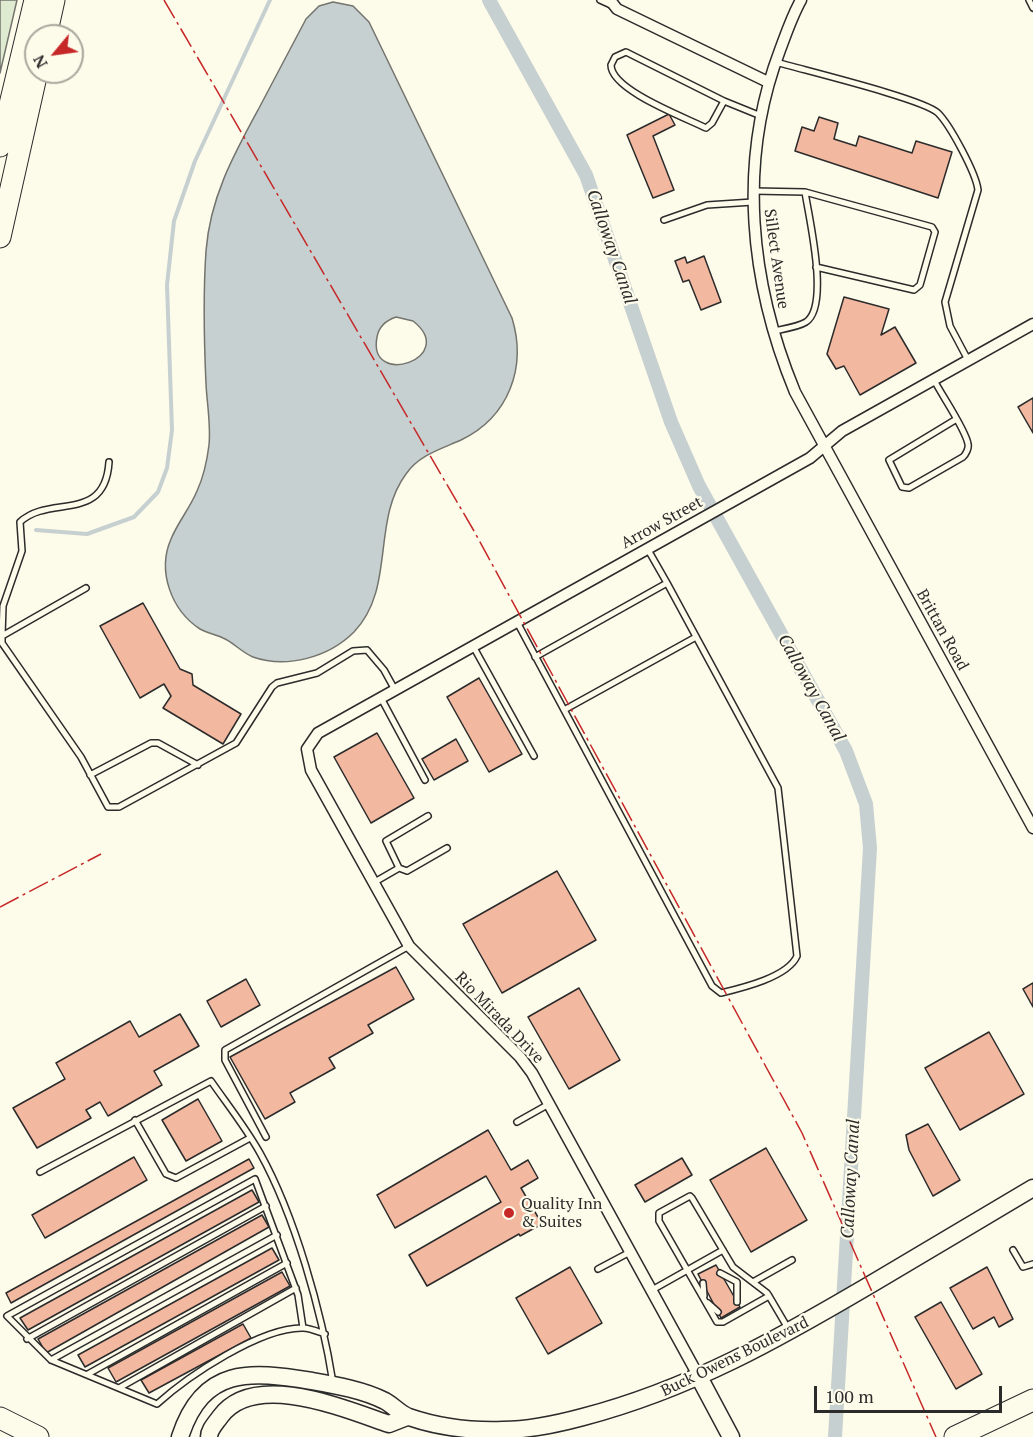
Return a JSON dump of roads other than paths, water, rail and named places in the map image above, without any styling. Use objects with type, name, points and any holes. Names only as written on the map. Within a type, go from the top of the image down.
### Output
[{"type":"highway","points":[[0,146],[35,0]]},
{"type":"highway","points":[[49,24],[54,0]]},
{"type":"highway","points":[[0,237],[34,84]]},
{"type":"highway","points":[[955,1437],[1033,1400]]},
{"type":"highway","points":[[0,1418],[38,1437]]},
{"type":"main road","name":"Buck Owens Boulevard","points":[[180,1437],[186,1420],[199,1400],[217,1385],[238,1376],[271,1375],[333,1385],[385,1401],[407,1417],[471,1429],[503,1430],[550,1426],[621,1408],[699,1377],[810,1321],[1033,1188]]},
{"type":"main road","points":[[699,1377],[730,1437]]},
{"type":"main road","name":"Buck Owens Boulevard","points":[[208,1437],[225,1409],[246,1399],[269,1394],[286,1395],[347,1410],[389,1424],[407,1417]]},
{"type":"street","name":"Sillect Avenue","points":[[801,0],[768,82],[761,116],[753,196],[760,278],[773,332],[795,392],[824,446]]},
{"type":"street","points":[[614,4],[768,82]]},
{"type":"street","name":"Arrow Street","points":[[307,749],[318,733],[810,458],[842,431],[1033,324]]},
{"type":"street","name":"Brittan Road","points":[[824,446],[1033,828]]},
{"type":"street","name":"Rio Mirada Drive","points":[[307,749],[311,770],[409,946],[520,1057],[550,1104],[699,1377]]},
{"type":"lane","points":[[600,0],[614,4]]},
{"type":"lane","points":[[1029,0],[1033,8]]},
{"type":"lane","points":[[724,101],[712,123],[706,128],[625,88],[614,76],[610,65],[615,57],[626,52],[724,101],[761,116]]},
{"type":"lane","points":[[776,62],[916,102],[939,113],[976,175],[978,190],[945,302],[950,326],[968,360]]},
{"type":"lane","points":[[773,332],[806,322],[812,315],[819,289],[806,192]]},
{"type":"lane","points":[[664,220],[707,205],[753,196],[806,192],[932,227],[934,232],[920,285],[914,290],[816,267]]},
{"type":"lane","points":[[934,380],[968,444],[963,457],[909,488],[902,487],[889,460],[955,420]]},
{"type":"lane","points":[[109,462],[108,477],[96,495],[80,506],[33,513],[20,522],[22,551],[3,606],[2,636],[2,644],[6,652],[73,745],[108,807],[113,808],[236,743],[277,683],[317,673],[353,651],[368,650],[395,690]]},
{"type":"lane","points":[[517,622],[712,986],[721,993],[756,984],[793,964],[797,956],[781,796],[647,548]]},
{"type":"lane","points":[[536,657],[667,583]]},
{"type":"lane","points":[[2,636],[86,588]]},
{"type":"lane","points":[[564,710],[696,637]]},
{"type":"lane","points":[[473,646],[534,756]]},
{"type":"lane","points":[[381,698],[425,780]]},
{"type":"lane","points":[[90,775],[151,743],[158,743],[198,765]]},
{"type":"lane","points":[[428,816],[386,841],[399,868],[407,871],[447,848]]},
{"type":"lane","points":[[373,883],[399,868]]},
{"type":"lane","points":[[266,1137],[225,1060],[225,1050],[409,946]]},
{"type":"lane","points":[[40,1172],[211,1081],[260,1153],[290,1223],[326,1334],[333,1385]]},
{"type":"lane","points":[[518,1122],[550,1104]]},
{"type":"lane","points":[[135,1120],[166,1174],[176,1178],[250,1138]]},
{"type":"lane","points":[[303,1328],[296,1288],[278,1234],[255,1179],[7,1316],[27,1339],[51,1360],[157,1404],[201,1370],[262,1336],[303,1328],[326,1334]]},
{"type":"lane","points":[[769,1296],[720,1323],[659,1221],[659,1213],[690,1196],[733,1267],[769,1296],[790,1331]]},
{"type":"lane","points":[[27,1339],[266,1206]]},
{"type":"lane","points":[[51,1360],[278,1234]]},
{"type":"lane","points":[[652,1290],[723,1250]]},
{"type":"lane","points":[[1013,1250],[1023,1267],[1033,1264]]},
{"type":"lane","points":[[598,1269],[631,1251]]},
{"type":"lane","points":[[753,1282],[792,1260]]},
{"type":"lane","points":[[88,1374],[287,1263]]},
{"type":"lane","points":[[720,1273],[737,1282]]},
{"type":"lane","points":[[737,1282],[746,1277]]},
{"type":"lane","points":[[737,1282],[737,1302]]},
{"type":"lane","points":[[703,1283],[705,1300],[718,1312]]},
{"type":"lane","points":[[119,1388],[296,1288]]},
{"type":"waterway","points":[[36,530],[87,534],[134,517],[158,492],[167,468],[172,430],[167,285],[174,221],[195,161],[270,0]]},
{"type":"waterway","name":"Calloway Canal","points":[[489,0],[586,175],[671,422],[699,486],[846,751],[866,804],[870,848],[835,1437]]},
{"type":"place","name":"Quality Inn & Suites","points":[[509,1213]]}]
